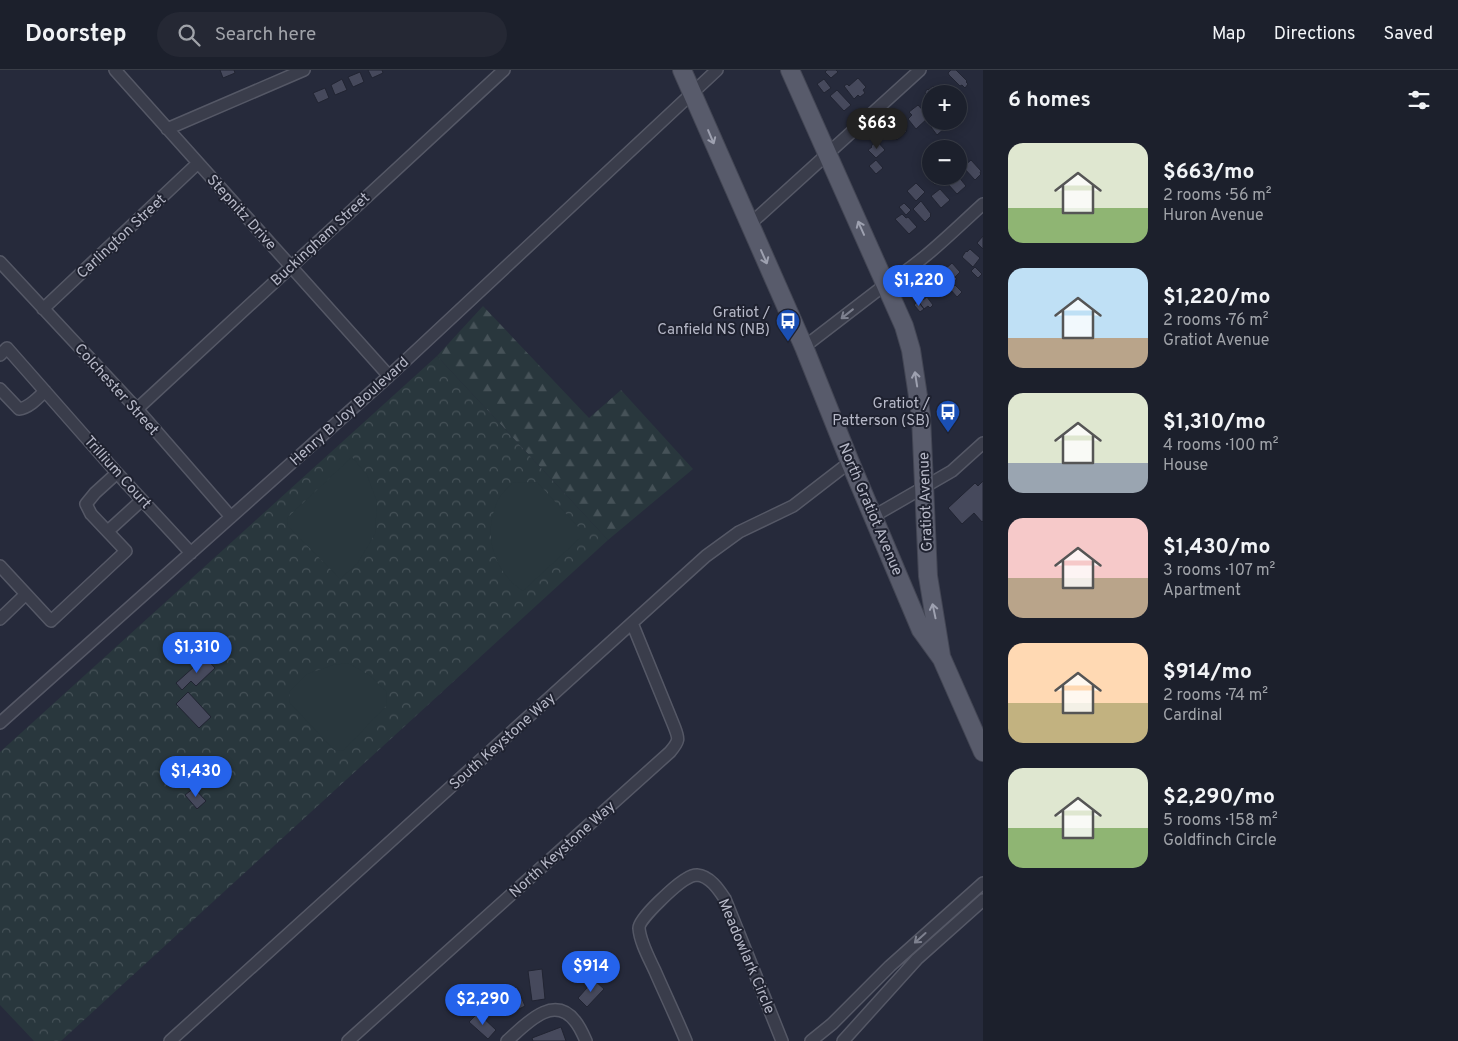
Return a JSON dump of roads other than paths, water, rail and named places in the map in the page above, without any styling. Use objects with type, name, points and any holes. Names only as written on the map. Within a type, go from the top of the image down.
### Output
[{"type":"main road","name":"North Gratiot Avenue","points":[[682,70],[804,347],[921,630],[942,659],[983,752]]},
{"type":"main road","name":"Gratiot Avenue","points":[[790,70],[886,284],[904,326],[911,350],[921,416],[928,576],[942,659]]},
{"type":"street","name":"Stepnitz Drive","points":[[115,70],[389,376]]},
{"type":"street","points":[[167,129],[304,70]]},
{"type":"street","name":"Buckingham Street","points":[[136,409],[504,70]]},
{"type":"street","name":"Henry B Joy Boulevard","points":[[0,723],[389,376],[717,70]]},
{"type":"street","points":[[749,225],[920,70]]},
{"type":"street","name":"Carlington Street","points":[[43,309],[198,163]]},
{"type":"street","points":[[804,347],[899,276],[983,204]]},
{"type":"street","name":"Colchester Street","points":[[0,262],[136,409],[231,517]]},
{"type":"street","name":"Trillium Court","points":[[0,355],[7,348],[117,473],[191,553]]},
{"type":"street","points":[[0,389],[19,409],[27,407],[45,391]]},
{"type":"street","points":[[874,516],[952,471],[983,443]]},
{"type":"street","name":"South Keystone Way","points":[[170,1041],[706,556],[739,532],[793,506],[850,462]]},
{"type":"street","points":[[0,566],[51,621],[126,551],[91,514],[86,504],[94,493],[117,473]]},
{"type":"street","points":[[108,531],[142,500]]},
{"type":"street","points":[[0,619],[26,594]]},
{"type":"street","name":"North Keystone Way","points":[[348,1041],[677,744],[678,738],[674,726],[632,622]]},
{"type":"street","name":"Meadowlark Circle","points":[[686,1041],[645,948],[639,929],[642,919],[650,911],[686,878],[697,875],[707,878],[725,899],[782,1041]]},
{"type":"street","points":[[811,1041],[832,1024],[890,966],[983,883]]},
{"type":"street","points":[[843,1041],[917,959],[983,900]]},
{"type":"street","points":[[934,926],[942,936]]},
{"type":"street","points":[[866,990],[878,1001]]},
{"type":"street","points":[[508,1041],[536,1016],[548,1011],[559,1010],[565,1012],[575,1021],[586,1041]]},
{"type":"place","name":"Gratiot / Canfield NS (NB)","points":[[788,342]]},
{"type":"place","name":"Gratiot / Patterson (SB)","points":[[948,433]]}]
